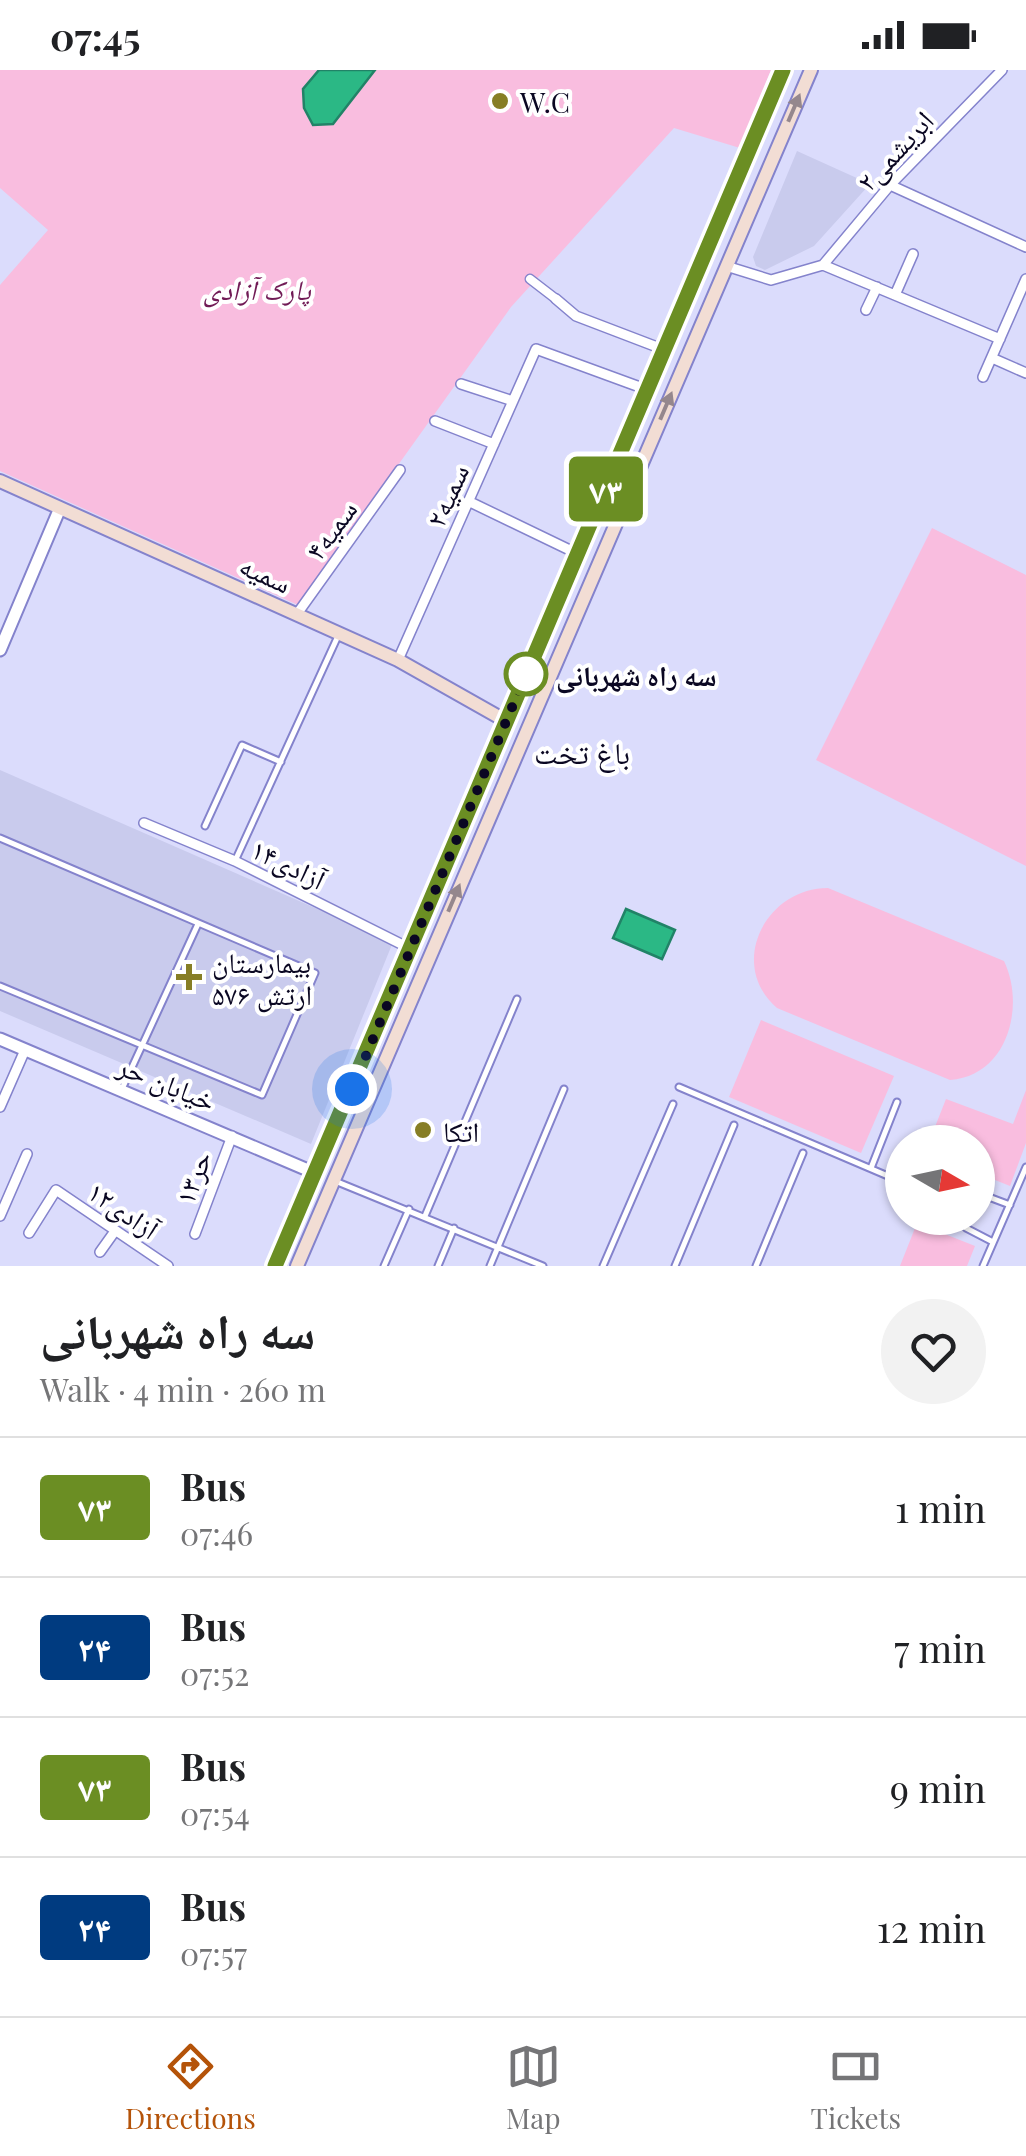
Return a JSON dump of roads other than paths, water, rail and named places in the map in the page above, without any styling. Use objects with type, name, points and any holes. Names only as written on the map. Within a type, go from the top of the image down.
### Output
[{"type":"main road","points":[[275,1266],[783,70]]},
{"type":"main road","points":[[298,1266],[811,70]]},
{"type":"main road","name":"سمیه","points":[[0,481],[398,660],[506,721]]},
{"type":"main road","points":[[570,574],[590,584]]},
{"type":"main road","points":[[315,1173],[332,1180]]},
{"type":"street","name":"ابریشمی۲","points":[[823,265],[890,185],[1002,70]]},
{"type":"street","points":[[890,185],[1026,246]]},
{"type":"street","points":[[895,295],[912,254]]},
{"type":"street","points":[[726,266],[777,280],[823,265],[1000,338]]},
{"type":"street","points":[[530,279],[576,316],[664,350]]},
{"type":"street","points":[[984,376],[1026,279]]},
{"type":"street","points":[[866,310],[877,288]]},
{"type":"street","name":"۲سمیه","points":[[398,660],[536,348],[648,390]]},
{"type":"street","points":[[992,358],[1026,373]]},
{"type":"street","points":[[462,384],[513,402]]},
{"type":"street","points":[[435,421],[494,444]]},
{"type":"street","name":"سمیه۴","points":[[297,614],[400,470]]},
{"type":"street","points":[[468,501],[578,554]]},
{"type":"street","points":[[0,650],[60,508]]},
{"type":"street","name":"آزادی۱۴","points":[[144,823],[235,861],[410,949]]},
{"type":"street","name":"خیابان حر","points":[[0,1039],[315,1173]]},
{"type":"street","points":[[0,1106],[25,1050]]},
{"type":"street","name":"حر۱۳","points":[[194,1234],[232,1136]]},
{"type":"street","points":[[0,1216],[4,1197],[27,1154]]},
{"type":"street","name":"آزادی۱۲","points":[[29,1233],[56,1190],[168,1266]]},
{"type":"street","points":[[100,1252],[116,1231]]},
{"type":"lane","points":[[235,861],[339,634]]},
{"type":"lane","points":[[204,826],[242,746],[280,762]]},
{"type":"lane","points":[[0,838],[315,973],[262,1095],[0,986]]},
{"type":"lane","points":[[121,1091],[198,924]]},
{"type":"lane","points":[[425,1216],[516,999]]},
{"type":"lane","points":[[679,1088],[885,1174]]},
{"type":"lane","points":[[490,1266],[564,1089]]},
{"type":"lane","points":[[871,1168],[897,1102]]},
{"type":"lane","points":[[603,1266],[673,1104]]},
{"type":"lane","points":[[675,1266],[734,1125]]},
{"type":"lane","points":[[756,1266],[803,1153]]},
{"type":"lane","points":[[983,1266],[1026,1166]]},
{"type":"lane","points":[[332,1180],[542,1266]]},
{"type":"lane","points":[[995,1199],[1010,1205]]},
{"type":"lane","points":[[384,1266],[409,1209]]},
{"type":"lane","points":[[438,1266],[454,1228]]},
{"type":"lane","points":[[980,1235],[994,1242]]},
{"type":"place","name":"W.C","points":[[500,101]]},
{"type":"place","name":"سه راه شهربانی","points":[[526,674]]},
{"type":"place","name":"بیمارستان ۵۷۶ ارتش","points":[[189,977]]},
{"type":"place","name":"اتکا","points":[[423,1130]]},
{"type":"district","name":"باغ تخت","points":[[582,752]]},
{"type":"park label","name":"پارک آزادی","points":[[257,288]]}]
